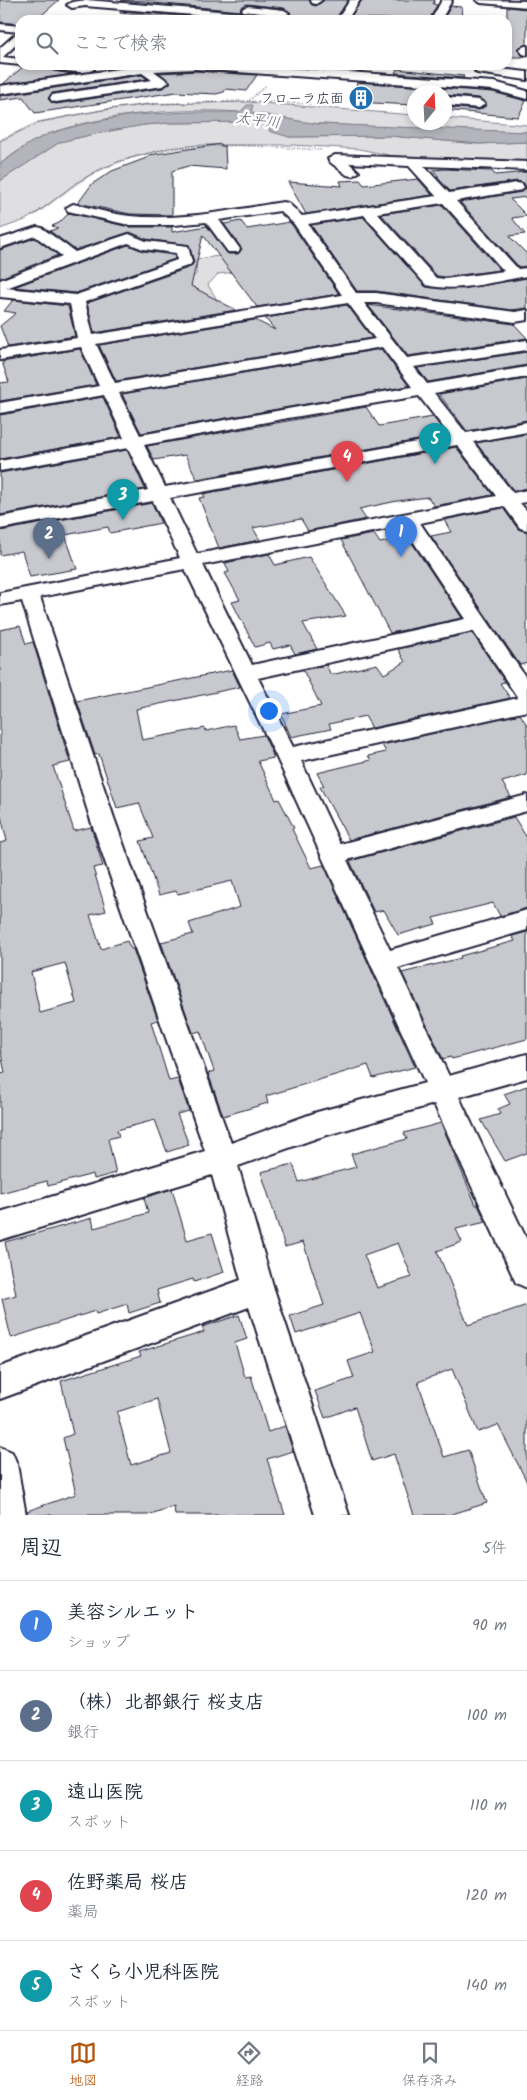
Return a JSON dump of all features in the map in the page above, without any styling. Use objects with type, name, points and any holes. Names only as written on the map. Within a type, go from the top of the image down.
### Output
[{"type":"street","points":[[345,15],[355,0]]},
{"type":"street","points":[[439,15],[447,0]]},
{"type":"street","points":[[481,0],[527,4]]},
{"type":"street","points":[[72,5],[85,3],[148,5],[284,13]]},
{"type":"street","points":[[139,15],[148,5]]},
{"type":"street","points":[[0,27],[15,28]]},
{"type":"street","points":[[0,54],[15,40]]},
{"type":"street","points":[[0,60],[15,62]]},
{"type":"street","points":[[0,90],[90,70]]},
{"type":"street","points":[[56,98],[163,82],[145,70]]},
{"type":"street","points":[[261,70],[481,99]]},
{"type":"street","points":[[474,70],[494,86],[527,95]]},
{"type":"street","points":[[481,70],[527,76]]},
{"type":"street","points":[[454,94],[494,86]]},
{"type":"street","points":[[352,172],[335,159],[527,166]]},
{"type":"street","points":[[412,161],[521,273]]},
{"type":"street","points":[[495,164],[522,192]]},
{"type":"street","points":[[299,220],[447,198],[522,192]]},
{"type":"street","points":[[73,208],[135,221],[167,221],[283,206],[299,220],[352,298],[462,439],[518,498],[527,524]]},
{"type":"street","points":[[367,210],[431,282],[445,284],[521,273]]},
{"type":"street","points":[[209,216],[233,249]]},
{"type":"street","points":[[0,244],[37,231],[73,257]]},
{"type":"street","points":[[0,285],[129,238],[143,245],[183,250],[184,262],[77,300],[0,292]]},
{"type":"street","points":[[0,355],[352,298],[376,298],[521,316],[527,330]]},
{"type":"street","points":[[77,300],[86,342],[135,441],[190,561],[287,756],[527,1273]]},
{"type":"street","points":[[0,408],[386,342]]},
{"type":"street","points":[[403,364],[527,345]]},
{"type":"street","points":[[0,466],[422,389],[527,372]]},
{"type":"street","points":[[0,523],[527,427]]},
{"type":"street","points":[[0,599],[518,498]]},
{"type":"street","points":[[408,519],[527,696]]},
{"type":"street","points":[[29,593],[102,818],[222,1160],[259,1289],[332,1515]]},
{"type":"street","points":[[245,674],[478,623]]},
{"type":"street","points":[[287,756],[527,704]]},
{"type":"street","points":[[332,855],[527,803]]},
{"type":"street","points":[[383,962],[527,920]]},
{"type":"street","points":[[0,1226],[222,1160],[317,1125],[527,1066]]},
{"type":"street","points":[[0,1382],[259,1289]]},
{"type":"street","points":[[0,1464],[9,1515]]},
{"type":"path","points":[[249,100],[264,87],[287,72]]},
{"type":"path","points":[[0,140],[39,122],[102,110],[151,104],[249,100],[310,104]]},
{"type":"path","points":[[25,220],[40,211],[76,183],[97,171],[117,161],[141,154],[168,148],[206,145],[324,150]]},
{"type":"shaded area","points":[[248,102],[407,114],[407,128],[322,124],[269,115],[226,111],[148,113],[97,121],[49,134],[36,140],[0,164],[0,141],[40,122],[102,110],[151,104]]},
{"type":"shaded area","points":[[452,119],[527,125],[527,132],[452,130]]},
{"type":"shaded area","points":[[257,122],[289,137],[390,136],[479,144],[527,142],[527,164],[403,158],[359,149],[292,145],[198,145],[168,148],[120,161],[97,171],[76,183],[40,211],[25,220],[0,229],[0,181],[60,142],[144,125]]},
{"type":"shaded area","points":[[226,255],[235,272],[218,274],[208,285],[219,303],[155,303],[196,274],[197,259]]},
{"type":"water","name":"太平川","points":[[247,105],[253,105],[251,113],[319,124],[407,127],[407,130],[452,129],[527,132],[527,142],[479,144],[390,136],[289,137],[269,131],[270,129],[267,125],[257,122],[170,123],[144,125],[60,142],[0,181],[0,164],[30,143],[48,134],[83,124],[132,115],[240,112]]},
{"type":"building","points":[[0,0],[59,0],[42,15],[15,15],[15,24],[0,22]]},
{"type":"building","points":[[121,0],[309,0],[312,5],[316,6],[324,0],[348,0],[338,15],[289,15],[291,14],[284,8],[247,4],[241,7],[241,11]]},
{"type":"building","points":[[362,0],[435,0],[433,4],[437,5],[432,15],[352,15]]},
{"type":"building","points":[[451,6],[462,7],[461,15],[446,15]]},
{"type":"building","points":[[507,7],[527,9],[527,44],[517,49],[526,57],[512,57],[512,15],[507,15]]},
{"type":"building","points":[[120,11],[169,15],[140,15],[120,13]]},
{"type":"building","points":[[19,70],[52,70],[73,74],[3,84]]},
{"type":"building","points":[[396,70],[407,70],[464,76],[463,78],[395,73]]},
{"type":"building","points":[[196,71],[257,75],[246,91],[226,89],[224,92],[216,94],[176,92],[35,113],[23,97],[0,100],[0,96],[142,75],[147,79],[52,93],[48,99],[56,104],[163,88],[171,82],[159,73]]},
{"type":"building","points":[[357,82],[407,86],[407,105],[353,102]]},
{"type":"building","points":[[452,89],[493,92],[526,101],[518,117],[452,111],[452,108],[479,110],[487,105],[479,98],[452,96]]},
{"type":"building","points":[[221,144],[221,146],[225,146],[226,169],[188,166],[172,171],[172,215],[130,214],[78,203],[92,184],[112,171],[149,157],[149,155]]},
{"type":"building","points":[[433,170],[492,171],[495,175],[527,172],[527,197],[510,199],[527,216],[512,218],[525,234],[509,236],[527,254],[527,266],[519,267],[460,202],[522,192],[526,188],[524,183],[517,181],[450,191]]},
{"type":"building","points":[[418,179],[432,195],[306,214],[288,182],[342,186],[340,181],[360,180],[364,185]]},
{"type":"building","points":[[442,205],[500,270],[445,277],[437,276],[381,214]]},
{"type":"building","points":[[69,213],[129,227],[172,227],[172,232],[207,226],[228,254],[238,254],[242,249],[224,224],[241,221],[247,229],[290,222],[339,294],[257,307],[203,235],[191,286],[236,310],[94,333],[87,303],[191,267],[194,262],[189,245],[146,239],[130,232],[75,250],[50,231],[58,228],[52,226],[59,223]]},
{"type":"building","points":[[363,217],[426,287],[463,289],[527,278],[527,308],[511,310],[376,291],[357,291],[311,225]]},
{"type":"building","points":[[35,238],[58,255],[0,278],[0,250]]},
{"type":"building","points":[[128,245],[143,251],[174,255],[175,259],[76,293],[14,287]]},
{"type":"building","points":[[13,300],[68,306],[75,336],[8,347],[0,326],[16,313],[4,311]]},
{"type":"building","points":[[347,305],[372,338],[116,381],[99,345],[255,320],[275,330],[265,318]]},
{"type":"building","points":[[368,305],[514,324],[527,338],[408,356]]},
{"type":"building","points":[[80,349],[96,385],[0,401],[0,383],[9,382],[2,362]]},
{"type":"building","points":[[381,349],[409,386],[141,433],[122,394]]},
{"type":"building","points":[[527,352],[527,365],[428,382],[417,368]]},
{"type":"building","points":[[527,379],[527,420],[467,431],[439,394]]},
{"type":"building","points":[[103,397],[121,437],[0,459],[0,415]]},
{"type":"building","points":[[366,407],[379,426],[433,417],[447,435],[197,479],[185,455],[154,460],[147,446]]},
{"type":"building","points":[[527,434],[527,488],[514,491],[476,443]]},
{"type":"building","points":[[456,447],[493,495],[434,506],[428,497],[397,501],[359,509],[366,519],[308,531],[301,519],[253,528],[260,540],[219,548],[199,498],[205,497],[203,494]]},
{"type":"building","points":[[127,450],[145,489],[0,515],[0,473]]},
{"type":"building","points":[[152,503],[161,523],[110,533],[108,527],[65,535],[77,569],[30,577],[22,551],[0,555],[0,531]]},
{"type":"building","points":[[503,508],[518,529],[527,532],[527,663],[520,665],[431,536],[451,532],[444,520]]},
{"type":"building","points":[[374,534],[380,543],[408,537],[462,618],[390,633],[341,540]]},
{"type":"building","points":[[269,554],[275,565],[309,557],[346,616],[303,623],[317,649],[295,654],[290,645],[273,649],[270,643],[255,647],[232,602],[240,600],[225,573],[229,572],[225,563]]},
{"type":"building","points":[[20,626],[26,644],[33,642],[70,762],[53,766],[74,831],[91,827],[103,866],[93,868],[106,911],[90,915],[101,949],[127,941],[131,949],[133,949],[158,1020],[151,1022],[169,1081],[178,1079],[189,1111],[177,1114],[189,1145],[167,1152],[155,1120],[117,1130],[119,1136],[108,1139],[116,1173],[94,1179],[93,1174],[48,1186],[47,1181],[0,1193],[0,1074],[5,1073],[0,1049],[0,843],[7,841],[0,812],[0,630]],"holes":[[[65,963],[76,1003],[40,1013],[31,972]]]},
{"type":"building","points":[[472,633],[505,682],[500,683],[510,698],[372,728],[365,716],[329,724],[331,729],[291,737],[281,714],[321,706],[303,670],[326,665],[331,675],[377,664],[384,674],[405,662],[398,649]]},
{"type":"building","points":[[232,670],[240,687],[136,709],[142,740],[205,728],[206,731],[234,725],[240,739],[264,735],[274,758],[258,761],[276,800],[279,799],[294,828],[292,829],[311,868],[324,865],[415,1067],[373,1078],[368,1065],[266,1096],[268,1103],[223,1116],[208,1073],[214,1071],[200,1031],[193,1033],[161,942],[193,934],[189,923],[240,907],[232,881],[178,894],[176,891],[159,895],[140,841],[153,838],[139,803],[117,808],[99,754],[95,755],[77,701]]},
{"type":"building","points":[[520,714],[527,725],[527,775],[502,782],[511,797],[349,840],[320,787],[324,786],[317,773],[371,760],[368,756],[386,752],[382,745]]},
{"type":"building","points":[[514,817],[527,838],[527,908],[500,916],[493,903],[433,918],[436,924],[398,935],[384,910],[374,912],[350,861]]},
{"type":"building","points":[[527,932],[527,1039],[452,1059],[451,1057],[443,1059],[402,973],[461,958],[460,956],[515,941],[512,936]]},
{"type":"building","points":[[527,1086],[527,1153],[505,1161],[481,1120],[500,1114],[498,1109],[510,1104],[504,1094]]},
{"type":"building","points":[[441,1123],[476,1205],[478,1205],[486,1222],[456,1229],[462,1242],[437,1251],[468,1325],[527,1305],[527,1482],[498,1425],[478,1432],[452,1369],[418,1382],[444,1457],[468,1450],[487,1503],[449,1515],[414,1515],[394,1454],[372,1461],[355,1407],[325,1418],[315,1391],[354,1378],[348,1361],[375,1352],[360,1313],[296,1334],[290,1316],[324,1305],[303,1242],[285,1247],[261,1172],[293,1164],[299,1182],[356,1167],[351,1154],[407,1139],[404,1133]],"holes":[[[398,1243],[412,1277],[377,1288],[364,1255]]]},
{"type":"building","points":[[172,1189],[187,1240],[212,1233],[224,1272],[194,1282],[193,1279],[157,1290],[160,1303],[129,1313],[127,1304],[96,1314],[95,1311],[11,1338],[2,1299],[16,1295],[5,1242],[92,1218],[94,1228],[148,1213],[144,1198]]},
{"type":"building","points":[[239,1315],[247,1339],[235,1343],[245,1377],[251,1376],[268,1432],[285,1426],[293,1451],[267,1459],[285,1515],[175,1515],[174,1506],[148,1515],[28,1515],[27,1511],[76,1494],[63,1438],[73,1434],[61,1381],[141,1356],[139,1352],[204,1332],[202,1327]],"holes":[[[157,1399],[171,1453],[131,1465],[117,1412]]]},
{"type":"place","name":"フローラ広面","points":[[361,98]]},
{"type":"place","name":"さくら小児科医院","points":[[435,464]]},
{"type":"place","name":"佐野薬局 桜店","points":[[347,482]]},
{"type":"place","name":"遠山医院","points":[[123,520]]},
{"type":"place","name":"美容シルエット","points":[[401,557]]},
{"type":"place","name":"（株）北都銀行 桜支店","points":[[49,559]]}]
